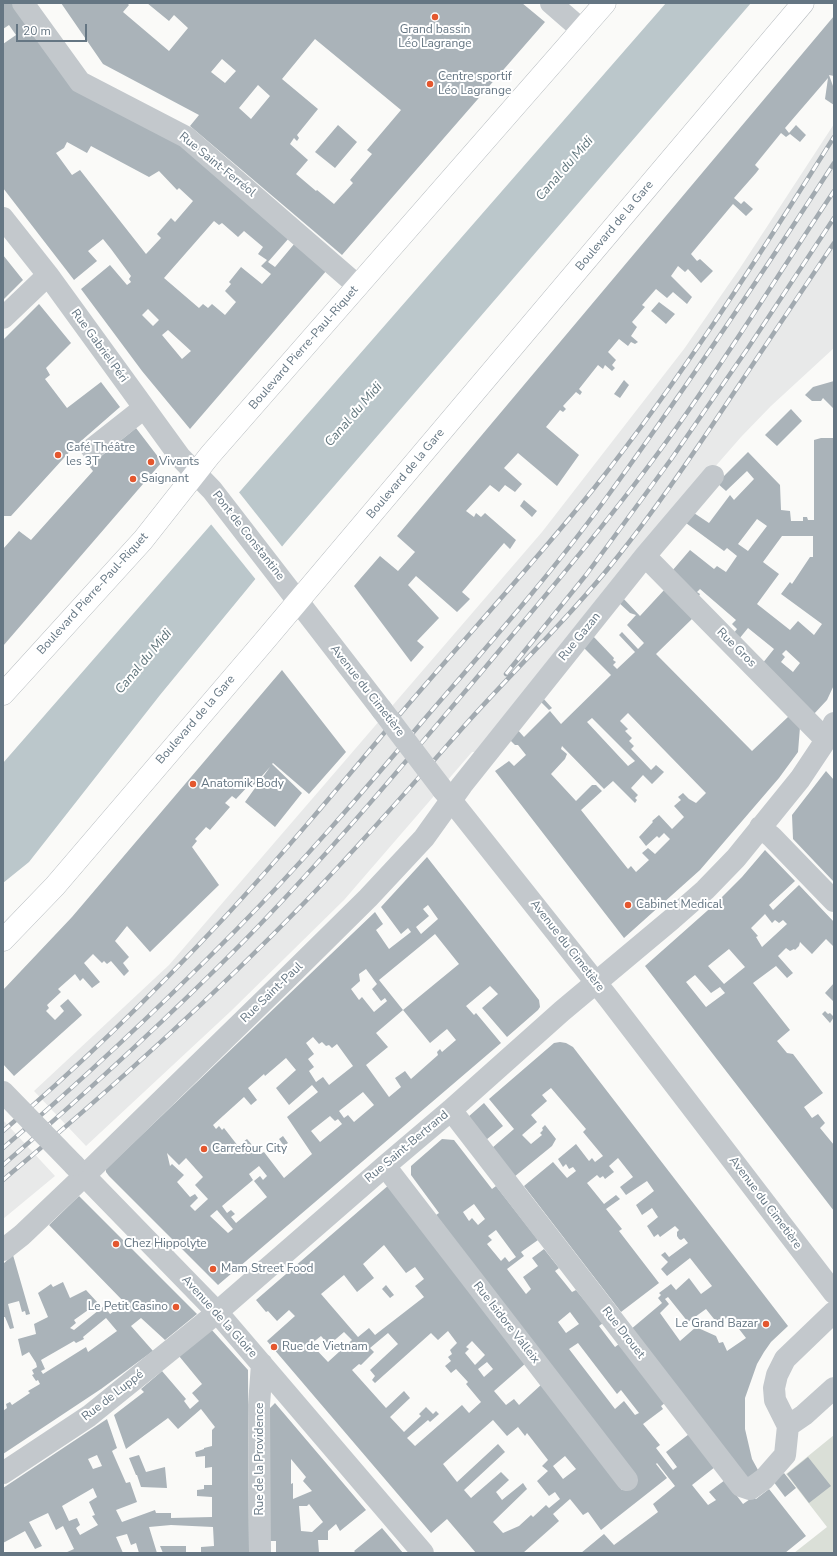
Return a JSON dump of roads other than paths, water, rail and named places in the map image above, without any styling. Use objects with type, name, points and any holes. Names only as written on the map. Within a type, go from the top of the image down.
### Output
[{"type":"main road","name":"Boulevard Pierre-Paul-Riquet","points":[[3,694],[143,540],[195,474],[605,3]]},
{"type":"main road","name":"Boulevard de la Gare","points":[[3,940],[55,886],[803,3]]},
{"type":"street","name":"Rue Saint-Ferréol","points":[[23,3],[80,82],[186,137],[358,286]]},
{"type":"street","points":[[551,3],[582,30]]},
{"type":"street","name":"Rue Gabriel Péri","points":[[3,218],[48,275],[180,457],[195,474]]},
{"type":"street","points":[[3,318],[48,275]]},
{"type":"street","points":[[92,448],[144,408]]},
{"type":"street","name":"Pont de Constantine","points":[[195,474],[213,492],[298,600]]},
{"type":"street","name":"Rue Gazan","points":[[447,796],[713,476]]},
{"type":"street","name":"Rue Gros","points":[[645,556],[830,732]]},
{"type":"street","name":"Avenue du Cimetière","points":[[298,600],[447,796],[596,982],[834,1293]]},
{"type":"street","name":"Rue Saint-Bertrand","points":[[217,1312],[451,1110],[562,1011],[705,890],[736,858],[800,779],[830,732]]},
{"type":"street","name":"Rue Saint-Paul","points":[[3,1250],[22,1234],[79,1171],[368,898],[424,838],[447,796]]},
{"type":"street","points":[[760,827],[772,837],[834,901]]},
{"type":"street","name":"Avenue de la Gloire","points":[[3,1092],[217,1312],[423,1553]]},
{"type":"street","name":"Rue Drouet","points":[[451,1110],[741,1486],[750,1489],[764,1478],[785,1455],[788,1426]]},
{"type":"street","name":"Rue Isidore Valleix","points":[[385,1166],[626,1480]]},
{"type":"street","name":"Rue de Luppé","points":[[3,1473],[88,1416],[217,1312]]},
{"type":"street","points":[[834,1312],[785,1359],[776,1374],[774,1388],[775,1400],[788,1426],[804,1415],[834,1388]]},
{"type":"street","name":"Rue de la Providence","points":[[260,1553],[260,1405],[262,1364]]},
{"type":"water","name":"Canal du Midi","points":[[666,3],[751,3],[285,543],[160,695],[29,862],[3,883],[3,763]]},
{"type":"railway","points":[[3,1131],[61,1080],[116,1028],[171,974],[224,918],[289,845],[571,517],[627,445],[690,359],[749,271],[834,137]]},
{"type":"railway","points":[[3,1148],[122,1042],[260,905],[354,802],[515,613],[583,530],[634,460],[721,334],[834,163]]},
{"type":"railway","points":[[3,1165],[65,1111],[186,999],[275,909],[393,776],[552,587],[647,469],[712,377],[834,191]]},
{"type":"railway","points":[[506,674],[586,575],[672,458],[748,348],[834,218]]},
{"type":"railway","points":[[3,1180],[158,1045],[305,902],[387,814],[485,703],[582,599],[648,518],[676,479],[834,243]]},
{"type":"place","name":"Grand bassin Léo Lagrange","points":[[435,17]]},
{"type":"place","name":"Centre sportif Léo Lagrange","points":[[430,84]]},
{"type":"place","name":"Café Théâtre les 3T","points":[[58,455]]},
{"type":"place","name":"Vivants","points":[[151,462]]},
{"type":"place","name":"Saignant","points":[[133,479]]},
{"type":"place","name":"Anatomik Body","points":[[193,784]]},
{"type":"place","name":"Cabinet Medical","points":[[628,905]]},
{"type":"place","name":"Carrefour City","points":[[204,1149]]},
{"type":"place","name":"Chez Hippolyte","points":[[116,1244]]},
{"type":"place","name":"Mam Street Food","points":[[213,1269]]},
{"type":"place","name":"Le Petit Casino","points":[[176,1307]]},
{"type":"place","name":"Le Grand Bazar","points":[[766,1324]]},
{"type":"place","name":"Rue de Vietnam","points":[[274,1347]]}]
